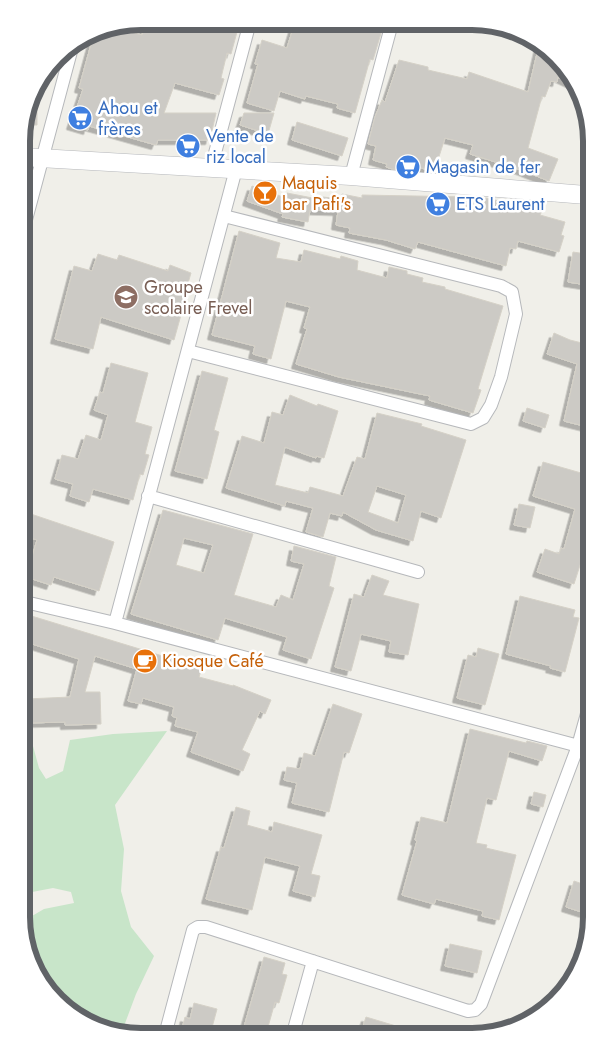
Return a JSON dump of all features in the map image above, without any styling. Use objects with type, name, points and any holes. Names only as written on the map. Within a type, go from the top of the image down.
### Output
[{"type":"main road","points":[[30,157],[350,176],[583,195]]},
{"type":"street","points":[[211,168],[248,30]]},
{"type":"street","points":[[350,176],[390,30]]},
{"type":"street","points":[[30,204],[70,56]]},
{"type":"street","points":[[115,623],[236,169]]},
{"type":"street","points":[[188,351],[471,424],[483,418],[491,405],[502,377],[516,314],[512,292],[501,286],[224,216]]},
{"type":"street","points":[[148,496],[418,572]]},
{"type":"street","points":[[30,603],[115,623],[583,747]]},
{"type":"street","points":[[167,1028],[193,930],[198,927],[206,927],[468,1010],[475,1010],[481,1004],[583,749]]},
{"type":"street","points":[[294,1028],[313,961]]},
{"type":"green space","points":[[167,731],[115,805],[124,849],[121,891],[131,927],[154,956],[136,994],[124,1027],[98,1020],[85,1013],[68,1001],[57,990],[41,966],[36,953],[32,939],[30,917],[44,909],[74,903],[71,892],[53,888],[30,892],[30,746],[33,746],[39,768],[46,779],[63,771],[70,740],[113,734]]},
{"type":"building","points":[[143,30],[234,30],[237,32],[231,54],[227,53],[221,78],[224,79],[219,95],[175,83],[164,113],[216,113],[210,140],[158,140],[156,145],[89,126],[88,130],[71,125],[83,89],[79,88],[92,41],[126,31],[142,35]]},
{"type":"building","points":[[293,30],[382,30],[373,60],[370,59],[355,113],[337,108],[338,104],[306,96],[305,99],[280,91],[274,111],[247,103],[258,64],[255,64],[262,40],[287,48]]},
{"type":"building","points":[[537,52],[556,68],[565,80],[558,77],[557,82],[551,81],[545,97],[542,96],[528,148],[558,159],[549,181],[470,154],[473,145],[445,138],[434,172],[406,163],[404,170],[392,169],[386,167],[387,164],[373,160],[376,146],[368,144],[375,117],[382,100],[385,102],[399,60],[428,67],[428,70],[467,79],[469,72],[528,92]]},
{"type":"building","points":[[37,102],[37,125],[31,125]]},
{"type":"building","points":[[244,113],[274,113],[268,134],[240,125]]},
{"type":"building","points":[[297,122],[348,138],[342,156],[292,140]]},
{"type":"building","points":[[252,186],[286,198],[287,193],[323,200],[323,197],[341,199],[342,194],[362,198],[362,195],[470,197],[523,202],[523,206],[542,211],[540,215],[565,222],[561,235],[564,236],[559,252],[518,241],[516,249],[510,248],[506,266],[418,242],[415,249],[386,240],[349,233],[350,228],[336,225],[338,211],[310,210],[308,222],[282,217],[283,214],[247,201]]},
{"type":"building","points":[[239,231],[280,243],[276,258],[301,262],[304,250],[340,259],[341,256],[358,261],[357,270],[387,278],[389,267],[407,271],[407,274],[423,278],[422,282],[445,287],[445,289],[503,306],[478,389],[481,390],[473,413],[429,400],[430,396],[339,377],[296,364],[307,329],[304,328],[310,307],[286,301],[271,359],[253,354],[255,346],[212,335]]},
{"type":"building","points":[[573,252],[583,254],[583,284],[568,282]]},
{"type":"building","points":[[98,254],[117,260],[119,255],[168,271],[170,265],[191,273],[174,340],[101,317],[93,349],[55,339],[74,266],[92,271]]},
{"type":"building","points":[[554,333],[570,340],[582,343],[583,341],[583,426],[564,421],[577,364],[547,354]]},
{"type":"building","points":[[111,363],[148,373],[135,422],[152,427],[145,454],[149,455],[143,475],[140,474],[133,500],[93,489],[89,502],[70,496],[73,484],[55,479],[62,455],[78,459],[86,435],[101,440],[108,415],[94,410],[100,392],[103,393]]},
{"type":"building","points":[[202,371],[228,378],[214,430],[219,432],[207,479],[175,471]]},
{"type":"building","points":[[290,395],[317,406],[318,404],[338,411],[324,458],[316,456],[316,458],[285,447],[275,485],[308,493],[310,487],[343,496],[357,457],[365,459],[377,413],[422,424],[421,426],[466,440],[441,518],[421,511],[413,541],[376,530],[343,512],[342,516],[330,513],[323,537],[306,532],[313,508],[286,501],[285,506],[226,488],[242,436],[264,443],[272,412],[283,415]],"holes":[[[377,486],[406,495],[398,523],[368,512]]]},
{"type":"building","points":[[527,408],[549,415],[545,428],[523,421]]},
{"type":"building","points":[[543,462],[583,474],[583,556],[574,584],[537,572],[545,549],[559,554],[561,548],[564,549],[575,509],[533,496]]},
{"type":"building","points":[[519,504],[535,507],[530,528],[514,525]]},
{"type":"building","points":[[163,510],[253,534],[234,595],[276,607],[281,595],[293,600],[304,564],[291,561],[294,546],[336,557],[329,586],[334,588],[311,659],[283,650],[287,637],[225,618],[218,640],[131,614]],"holes":[[[184,538],[213,545],[204,573],[176,565]]]},
{"type":"building","points":[[30,514],[114,542],[99,591],[54,577],[51,585],[30,578],[30,564],[37,540],[30,538]]},
{"type":"building","points":[[372,575],[389,581],[383,595],[419,604],[408,655],[389,652],[391,641],[361,634],[351,671],[335,667],[354,594],[364,597]]},
{"type":"building","points":[[520,596],[575,610],[573,617],[579,618],[565,672],[550,668],[551,666],[506,654]]},
{"type":"building","points":[[30,616],[202,668],[199,677],[233,685],[271,700],[265,714],[260,711],[242,750],[250,754],[243,771],[191,752],[198,732],[175,726],[177,718],[172,716],[174,707],[143,698],[141,704],[128,701],[137,669],[95,656],[85,692],[100,692],[101,724],[65,725],[65,722],[30,723],[30,699],[70,697],[79,659],[30,643]]},
{"type":"building","points":[[478,648],[499,654],[485,705],[457,698],[468,655],[476,657]]},
{"type":"building","points":[[333,704],[362,714],[349,753],[344,752],[329,812],[292,803],[297,783],[284,780],[287,767],[300,769],[304,753],[315,756]]},
{"type":"building","points":[[470,729],[526,743],[527,741],[547,746],[542,761],[509,751],[496,800],[487,798],[476,843],[487,845],[486,848],[516,855],[499,920],[482,916],[483,911],[436,899],[434,904],[402,895],[417,841],[415,840],[421,817],[447,823]]},
{"type":"building","points":[[534,792],[546,795],[543,807],[531,804]]},
{"type":"building","points":[[236,807],[250,811],[247,825],[272,832],[274,822],[322,835],[311,874],[320,876],[315,897],[293,891],[300,866],[265,857],[252,910],[206,899],[221,847],[224,848]]},
{"type":"building","points":[[574,881],[583,884],[583,912],[566,907]]},
{"type":"building","points":[[450,944],[482,951],[477,973],[445,966]]},
{"type":"building","points":[[264,957],[285,963],[282,974],[287,975],[279,1003],[275,1002],[268,1028],[244,1028]]},
{"type":"building","points":[[194,1003],[217,1009],[212,1028],[182,1028],[185,1017],[190,1019]]},
{"type":"building","points":[[366,1017],[403,1028],[362,1028]]},
{"type":"place","name":"Ahou et frères","points":[[80,118]]},
{"type":"place","name":"Vente de riz local","points":[[188,146]]},
{"type":"place","name":"Magasin de fer","points":[[408,167]]},
{"type":"place","name":"Maquis bar Pafi's","points":[[265,193]]},
{"type":"place","name":"ETS Laurent","points":[[438,204]]},
{"type":"place","name":"Groupe scolaire Frevel","points":[[126,297]]},
{"type":"place","name":"Kiosque Café","points":[[145,661]]}]
